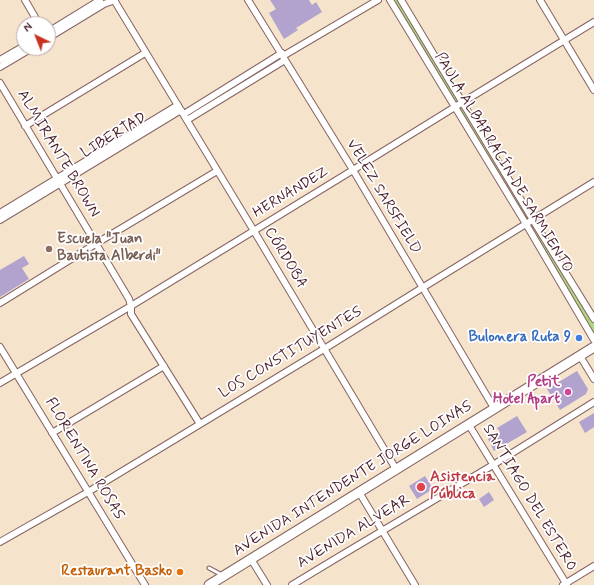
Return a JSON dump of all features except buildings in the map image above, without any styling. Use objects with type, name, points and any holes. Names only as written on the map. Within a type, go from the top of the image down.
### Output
[{"type":"main road","name":"AVENIDA INTENDENTE JORGE LOINAS","points":[[208,585],[594,347]]},
{"type":"street","points":[[25,0],[34,16]]},
{"type":"street","points":[[56,27],[100,0]]},
{"type":"street","points":[[56,33],[104,4],[114,0]]},
{"type":"street","name":"CÓRDOBA","points":[[114,0],[396,469]]},
{"type":"street","name":"VELEZ SARSFIELD","points":[[248,0],[353,170],[494,408]]},
{"type":"street","name":"LIBERTAD","points":[[1,217],[59,181],[283,56],[378,0]]},
{"type":"street","name":"PAULA ALBARRACÍN DE SARMIENTO","points":[[390,0],[526,224],[594,340]]},
{"type":"street","name":"PAULA ALBARRACÍN DE SARMIENTO","points":[[402,0],[533,220],[593,317]]},
{"type":"street","points":[[540,0],[594,90]]},
{"type":"street","name":"HERNANDEZ","points":[[0,383],[131,306],[594,22]]},
{"type":"street","points":[[0,60],[16,51]]},
{"type":"street","points":[[25,126],[145,53]]},
{"type":"street","points":[[0,67],[19,56]]},
{"type":"street","name":"ALMIRANTE BROWN","points":[[0,83],[129,299],[131,314],[200,424]]},
{"type":"street","points":[[0,303],[217,171]]},
{"type":"street","name":"LOS CONSTITUYENTES","points":[[0,542],[88,492],[324,349],[594,182]]},
{"type":"street","name":"FLORENTINA ROSAS","points":[[0,347],[145,585]]},
{"type":"street","points":[[580,356],[594,379]]},
{"type":"street","points":[[52,432],[164,366]]},
{"type":"street","name":"AVENIDA ALVEAR","points":[[292,585],[594,402]]},
{"type":"street","name":"SANTIAGO DEL ESTERO","points":[[469,424],[565,584]]},
{"type":"street","points":[[359,492],[415,585]]},
{"type":"street","points":[[251,559],[267,585]]},
{"type":"street","points":[[565,584],[594,566]]},
{"type":"lane","points":[[583,322],[593,317]]},
{"type":"lane","points":[[209,568],[224,576]]},
{"type":"green space","points":[[390,0],[401,0],[594,319],[594,340]]},
{"type":"green space","points":[[282,53],[285,60],[187,120],[184,114]]},
{"type":"place","name":"Escuela \"Juan Bautista Alberdi\"","points":[[49,249]]},
{"type":"place","name":"Bulonera Ruta 9","points":[[579,338]]},
{"type":"place","name":"Petit Hotel Apart","points":[[568,392]]},
{"type":"place","name":"Asistencia Pública","points":[[421,487]]},
{"type":"place","name":"Restaurant Basko","points":[[180,572]]}]
